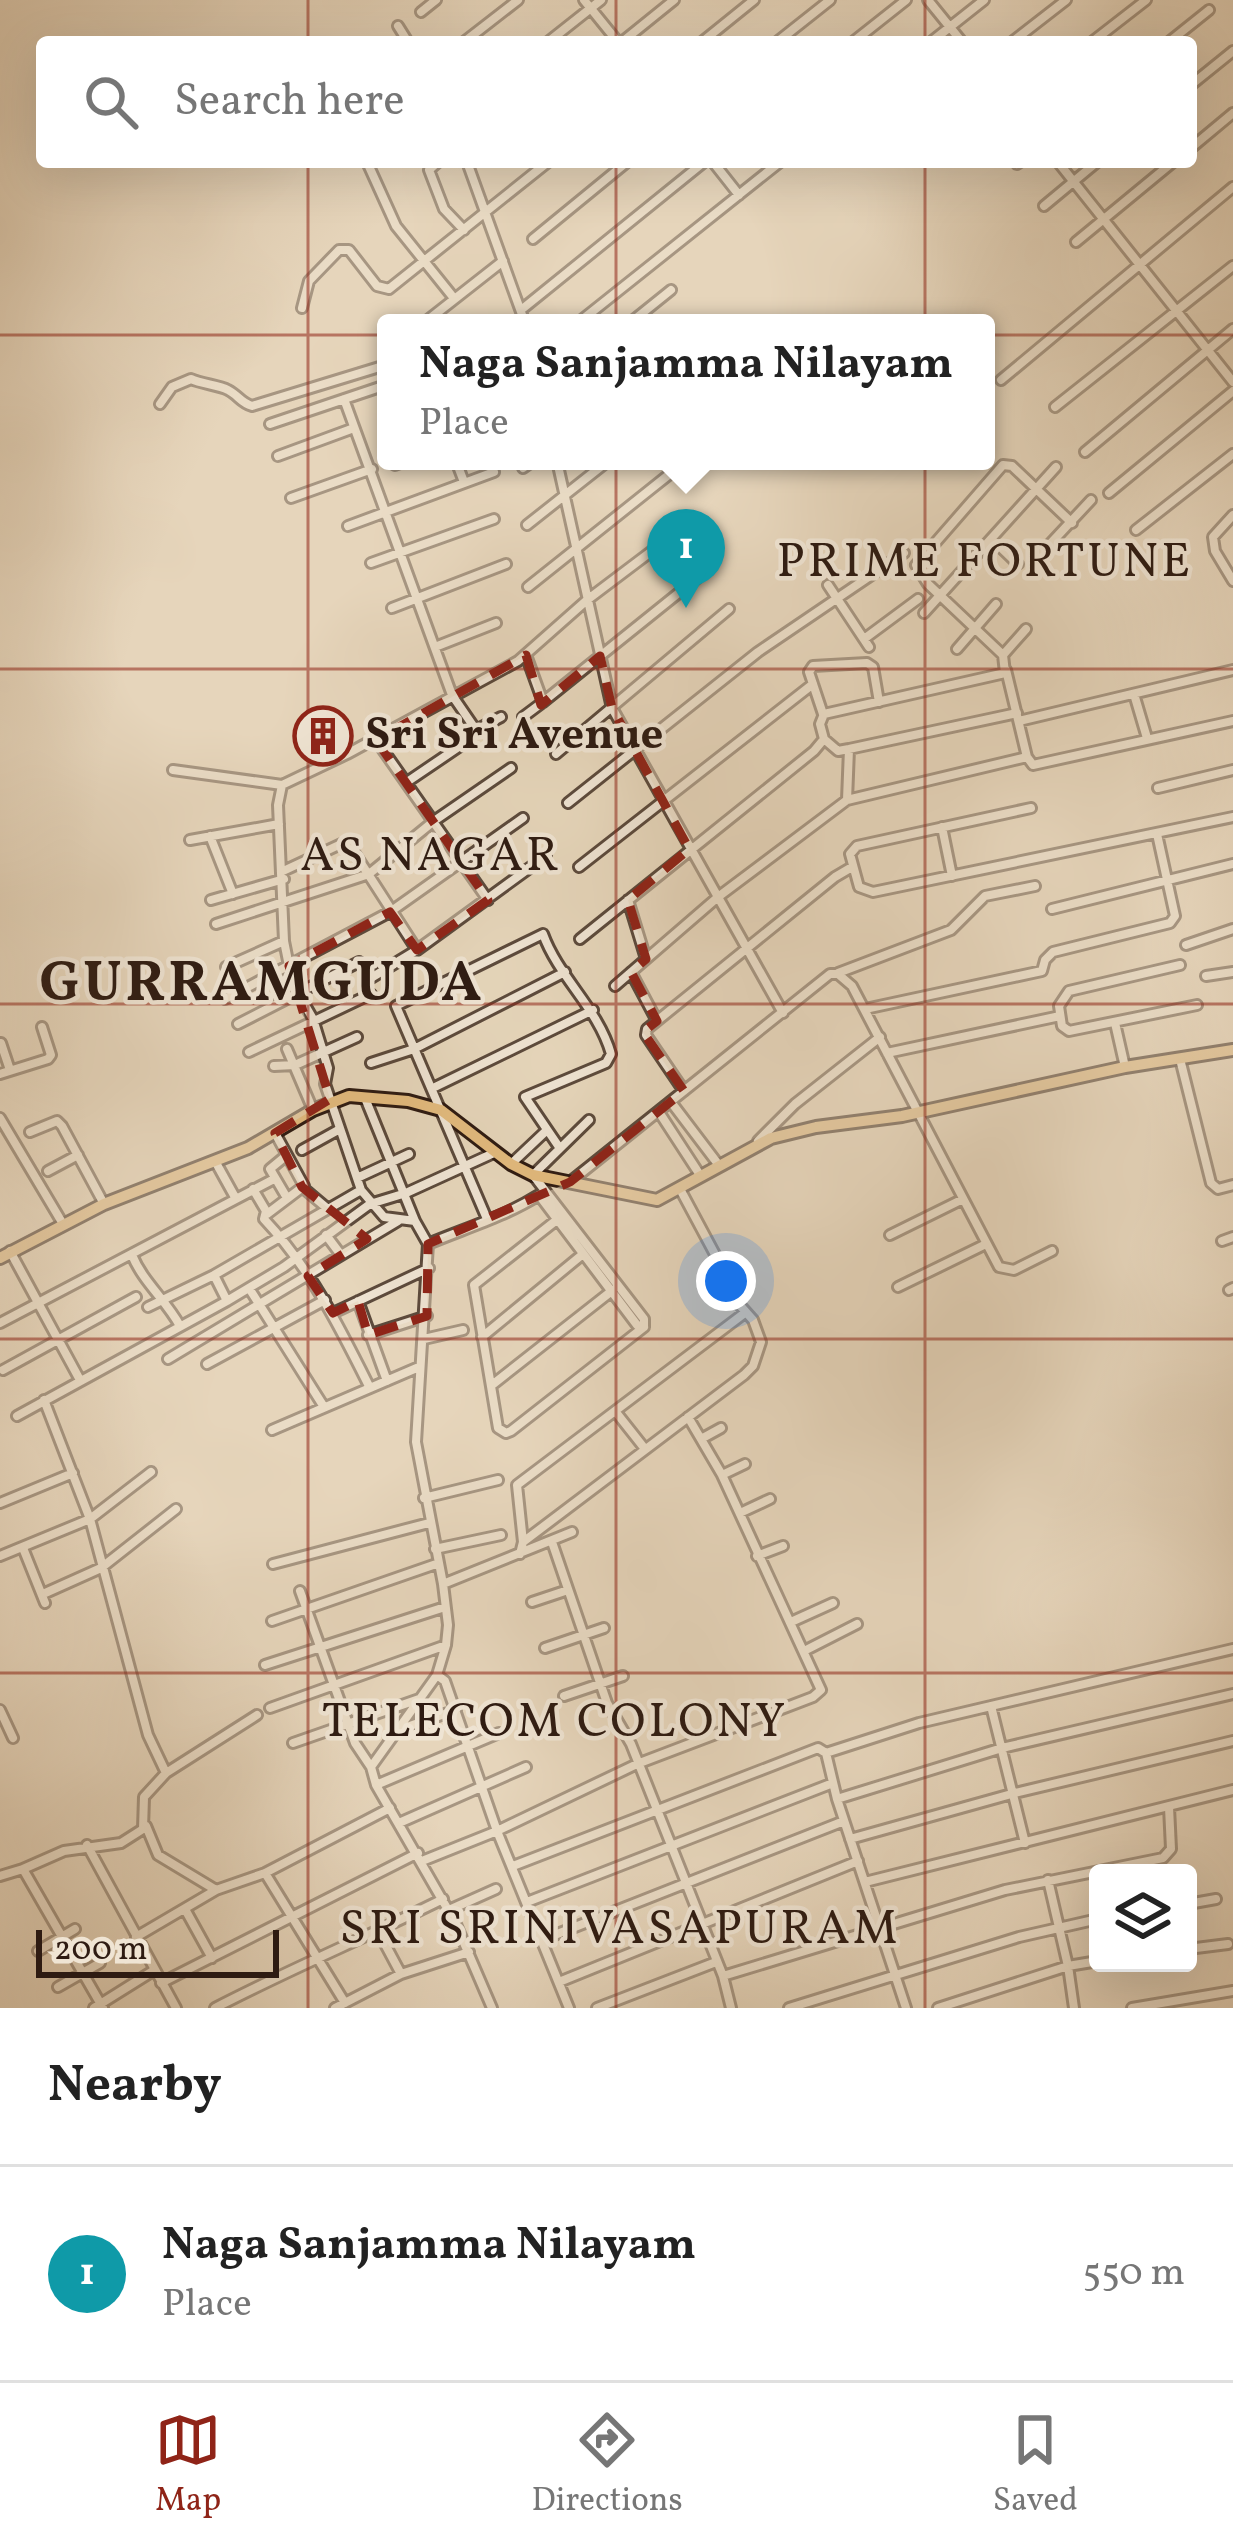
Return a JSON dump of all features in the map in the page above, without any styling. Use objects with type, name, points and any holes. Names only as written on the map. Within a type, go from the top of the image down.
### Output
[{"type":"main road","points":[[5,1255],[104,1204],[171,1174],[215,1161],[349,1096],[408,1101],[441,1110],[511,1164],[533,1175],[644,1200],[667,1197],[771,1138],[1233,1050]]},
{"type":"street","points":[[421,12],[436,0]]},
{"type":"street","points":[[472,36],[518,0]]},
{"type":"street","points":[[554,36],[588,4],[601,0]]},
{"type":"street","points":[[628,36],[674,0]]},
{"type":"street","points":[[709,36],[754,0]]},
{"type":"street","points":[[785,36],[830,0]]},
{"type":"street","points":[[861,36],[906,0]]},
{"type":"street","points":[[928,0],[957,36]]},
{"type":"street","points":[[939,36],[984,0]]},
{"type":"street","points":[[1020,36],[1066,0]]},
{"type":"street","points":[[1100,36],[1146,0]]},
{"type":"street","points":[[588,4],[615,36]]},
{"type":"street","points":[[1176,36],[1209,10]]},
{"type":"street","points":[[398,26],[404,36]]},
{"type":"street","points":[[1197,81],[1233,51]]},
{"type":"street","points":[[1197,143],[1233,113]]},
{"type":"street","points":[[370,168],[396,226],[453,297]]},
{"type":"street","points":[[431,168],[435,194],[464,230]]},
{"type":"street","points":[[469,168],[522,314]]},
{"type":"street","points":[[302,308],[309,281],[339,250],[349,250],[384,291],[540,168]]},
{"type":"street","points":[[533,239],[620,168]]},
{"type":"street","points":[[521,310],[697,168]]},
{"type":"street","points":[[718,168],[739,195]]},
{"type":"street","points":[[589,314],[773,168]]},
{"type":"street","points":[[1063,168],[1233,382]]},
{"type":"street","points":[[1044,206],[1089,168]]},
{"type":"street","points":[[1076,242],[1167,168]]},
{"type":"street","points":[[1000,380],[1233,187]]},
{"type":"street","points":[[434,314],[503,261]]},
{"type":"street","points":[[1055,406],[1233,266]]},
{"type":"street","points":[[641,314],[671,290]]},
{"type":"street","points":[[1085,452],[1233,329]]},
{"type":"street","points":[[160,404],[172,387],[191,379],[226,389],[252,406],[377,367]]},
{"type":"street","points":[[270,424],[377,388]]},
{"type":"street","points":[[1109,493],[1233,391]]},
{"type":"street","points":[[344,399],[452,695],[476,730],[501,718]]},
{"type":"street","points":[[278,457],[354,428]]},
{"type":"street","points":[[1136,530],[1233,454]]},
{"type":"street","points":[[1072,523],[1012,466],[1003,465],[918,559],[920,572],[940,596],[1003,655],[1028,757],[1034,765],[1233,721]]},
{"type":"street","points":[[924,613],[1056,467]]},
{"type":"street","points":[[291,498],[372,469]]},
{"type":"street","points":[[459,470],[464,482]]},
{"type":"street","points":[[559,470],[612,708],[783,1013]]},
{"type":"street","points":[[527,525],[597,470]]},
{"type":"street","points":[[528,587],[675,470]]},
{"type":"street","points":[[348,526],[494,472]]},
{"type":"street","points":[[1036,559],[1091,500]]},
{"type":"street","points":[[1233,515],[1213,537],[1215,550],[1233,580]]},
{"type":"street","points":[[371,563],[494,519]]},
{"type":"street","points":[[173,770],[282,785],[376,740],[518,661],[587,600],[685,526]]},
{"type":"street","points":[[992,539],[1018,564]]},
{"type":"street","points":[[568,803],[758,652],[904,554]]},
{"type":"street","points":[[392,608],[506,564]]},
{"type":"street","points":[[523,717],[711,567]]},
{"type":"street","points":[[828,585],[867,643],[918,599]]},
{"type":"street","points":[[957,649],[996,604]]},
{"type":"street","points":[[556,754],[729,609]]},
{"type":"street","points":[[435,647],[496,623]]},
{"type":"street","points":[[1003,655],[1026,629]]},
{"type":"street","points":[[518,661],[543,702]]},
{"type":"street","points":[[879,702],[873,668],[867,663],[814,666],[809,672],[824,714],[820,724],[824,739],[838,751],[1134,694],[1233,670]]},
{"type":"street","points":[[824,714],[1004,674],[1006,668]]},
{"type":"street","points":[[579,867],[812,684]]},
{"type":"street","points":[[1134,694],[1147,738]]},
{"type":"street","points":[[580,939],[824,739]]},
{"type":"street","points":[[376,740],[488,900]]},
{"type":"street","points":[[407,782],[466,742]]},
{"type":"street","points":[[847,800],[849,749]]},
{"type":"street","points":[[615,986],[718,897],[847,800],[1028,757]]},
{"type":"street","points":[[216,924],[369,874],[434,821],[512,768]]},
{"type":"street","points":[[1158,788],[1233,770]]},
{"type":"street","points":[[282,785],[284,941],[298,993],[313,1019],[328,1067],[325,1084],[370,1204],[384,1217],[416,1221]]},
{"type":"street","points":[[1031,808],[857,846],[850,854],[852,867],[860,887],[868,892],[1233,817]]},
{"type":"street","points":[[225,999],[390,912],[523,818]]},
{"type":"street","points":[[190,840],[279,824]]},
{"type":"street","points":[[942,827],[952,876]]},
{"type":"street","points":[[865,1009],[1042,971],[1050,953],[1167,926],[1174,916],[1157,834]]},
{"type":"street","points":[[210,836],[233,894]]},
{"type":"street","points":[[211,900],[283,875],[341,844],[350,845],[417,950]]},
{"type":"street","points":[[371,978],[546,856]]},
{"type":"street","points":[[1052,908],[1233,864]]},
{"type":"street","points":[[684,1091],[646,1035],[647,1029],[852,867]]},
{"type":"street","points":[[570,1182],[830,974],[951,930],[986,896],[1035,886]]},
{"type":"street","points":[[628,900],[646,959]]},
{"type":"street","points":[[1186,945],[1233,929]]},
{"type":"street","points":[[487,1219],[396,1006],[543,934],[585,1005],[593,1010],[611,1059],[525,1097],[559,1147]]},
{"type":"street","points":[[226,967],[284,941]]},
{"type":"street","points":[[238,1024],[359,962]]},
{"type":"street","points":[[1180,964],[1075,988],[1062,1000],[1063,1028],[1069,1031],[1197,1005]]},
{"type":"street","points":[[371,1063],[414,1049],[566,972]]},
{"type":"street","points":[[631,972],[657,1021]]},
{"type":"street","points":[[1206,976],[1233,972]]},
{"type":"street","points":[[838,974],[852,986],[865,1009],[961,1200],[1005,1270],[1052,1251]]},
{"type":"street","points":[[249,1052],[371,994]]},
{"type":"street","points":[[433,1088],[593,1010]]},
{"type":"street","points":[[887,1053],[1060,1016]]},
{"type":"street","points":[[1115,1023],[1125,1067]]},
{"type":"street","points":[[1,1043],[5,1072],[51,1055],[42,1027]]},
{"type":"street","points":[[274,1066],[295,1065],[357,1037]]},
{"type":"street","points":[[750,1149],[795,1104],[880,1037]]},
{"type":"street","points":[[287,1049],[313,1110]]},
{"type":"street","points":[[1180,1059],[1211,1183],[1218,1189],[1233,1185]]},
{"type":"street","points":[[364,1097],[428,1244],[427,1316],[415,1413],[424,1498],[443,1583],[446,1645],[437,1675],[371,1767]]},
{"type":"street","points":[[671,1102],[718,1164]]},
{"type":"street","points":[[658,1112],[700,1175]]},
{"type":"street","points":[[0,1118],[63,1224]]},
{"type":"street","points":[[560,1217],[475,1285],[496,1422],[506,1433],[644,1327],[644,1319],[542,1194],[533,1175],[589,1120]]},
{"type":"street","points":[[30,1132],[57,1121],[104,1204]]},
{"type":"street","points":[[302,1150],[340,1130]]},
{"type":"street","points":[[511,1164],[547,1130]]},
{"type":"street","points":[[275,1133],[302,1187],[328,1209]]},
{"type":"street","points":[[17,1416],[249,1288],[370,1204],[496,1153]]},
{"type":"street","points":[[357,1178],[409,1154]]},
{"type":"street","points":[[47,1171],[78,1155]]},
{"type":"street","points":[[287,1156],[272,1164],[274,1179],[287,1198]]},
{"type":"street","points":[[215,1161],[236,1199]]},
{"type":"street","points":[[0,1323],[274,1179]]},
{"type":"street","points":[[266,1214],[302,1187]]},
{"type":"street","points":[[523,1542],[753,1366],[761,1342],[746,1312],[729,1293],[718,1260],[680,1189]]},
{"type":"street","points":[[253,1190],[265,1219],[297,1257],[333,1313],[370,1388]]},
{"type":"street","points":[[148,1306],[361,1190]]},
{"type":"street","points":[[428,1244],[504,1216],[542,1194]]},
{"type":"street","points":[[890,1234],[961,1200]]},
{"type":"street","points":[[168,1359],[399,1220]]},
{"type":"street","points":[[326,1235],[341,1256]]},
{"type":"street","points":[[1222,1240],[1233,1237]]},
{"type":"street","points":[[898,1287],[986,1244]]},
{"type":"street","points":[[482,1337],[587,1251]]},
{"type":"street","points":[[5,1255],[38,1303],[80,1380]]},
{"type":"street","points":[[132,1255],[180,1326]]},
{"type":"street","points":[[333,1313],[429,1268]]},
{"type":"street","points":[[214,1274],[227,1301]]},
{"type":"street","points":[[249,1288],[324,1407]]},
{"type":"street","points":[[493,1385],[615,1288]]},
{"type":"street","points":[[3,1370],[136,1297]]},
{"type":"street","points":[[208,1364],[325,1300]]},
{"type":"street","points":[[358,1301],[386,1382]]},
{"type":"street","points":[[520,1554],[517,1485],[746,1312]]},
{"type":"street","points":[[368,1335],[427,1316]]},
{"type":"street","points":[[424,1339],[463,1330]]},
{"type":"street","points":[[272,1430],[421,1366]]},
{"type":"street","points":[[44,1400],[90,1520],[148,1736],[166,1773]]},
{"type":"street","points":[[615,1412],[645,1448]]},
{"type":"street","points":[[161,1982],[420,1857],[497,1831],[638,1764],[819,1694],[821,1684],[806,1650],[722,1475],[688,1417]]},
{"type":"street","points":[[701,1439],[721,1428]]},
{"type":"street","points":[[722,1475],[745,1464]]},
{"type":"street","points":[[0,1556],[90,1520],[152,1472]]},
{"type":"street","points":[[0,1503],[73,1473]]},
{"type":"street","points":[[424,1498],[499,1480]]},
{"type":"street","points":[[740,1513],[770,1499]]},
{"type":"street","points":[[22,1548],[44,1599],[101,1568],[176,1509]]},
{"type":"street","points":[[273,1564],[429,1523]]},
{"type":"street","points":[[443,1583],[572,1532]]},
{"type":"street","points":[[435,1549],[501,1535]]},
{"type":"street","points":[[552,1542],[601,1684],[723,1976],[730,2005],[715,2008]]},
{"type":"street","points":[[757,1556],[783,1546]]},
{"type":"street","points":[[272,1622],[439,1563]]},
{"type":"street","points":[[532,1602],[568,1590]]},
{"type":"street","points":[[300,1591],[359,1754],[371,1767],[376,1785],[449,1910],[492,2008]]},
{"type":"street","points":[[791,1622],[833,1603]]},
{"type":"street","points":[[265,1665],[445,1607]]},
{"type":"street","points":[[806,1650],[857,1624]]},
{"type":"street","points":[[544,1648],[604,1628]]},
{"type":"street","points":[[270,1708],[446,1645]]},
{"type":"street","points":[[513,1866],[813,1748],[826,1753],[991,1706],[1233,1649]]},
{"type":"street","points":[[437,1675],[445,1681],[497,1831],[568,2008]]},
{"type":"street","points":[[564,1696],[623,1676]]},
{"type":"street","points":[[837,1799],[1002,1748],[1233,1694]]},
{"type":"street","points":[[293,1743],[421,1699]]},
{"type":"street","points":[[991,1706],[1025,1843]]},
{"type":"street","points":[[0,1710],[13,1738]]},
{"type":"street","points":[[397,1730],[456,1710]]},
{"type":"street","points":[[216,1890],[158,1855],[145,1825],[145,1797],[166,1773],[256,1715]]},
{"type":"street","points":[[376,1785],[499,1733]]},
{"type":"street","points":[[850,1839],[1015,1793],[1233,1742]]},
{"type":"street","points":[[826,1753],[906,2008]]},
{"type":"street","points":[[398,1823],[526,1767]]},
{"type":"street","points":[[527,1902],[832,1783]]},
{"type":"street","points":[[865,1882],[1233,1790]]},
{"type":"street","points":[[723,1976],[1048,1880],[1163,1858],[1172,1849],[1169,1807]]},
{"type":"street","points":[[136,1937],[216,1890],[266,1873],[389,1808]]},
{"type":"street","points":[[542,1940],[844,1821]]},
{"type":"street","points":[[0,1876],[87,1845],[122,1843],[145,1825]]},
{"type":"street","points":[[87,1845],[176,2008]]},
{"type":"street","points":[[559,1982],[858,1861]]},
{"type":"street","points":[[22,1869],[99,2006],[153,1971]]},
{"type":"street","points":[[266,1873],[345,2003]]},
{"type":"street","points":[[1048,1880],[1074,2008]]},
{"type":"street","points":[[449,1910],[496,1889]]},
{"type":"street","points":[[215,2008],[443,1899]]},
{"type":"street","points":[[1197,1902],[1216,1899]]},
{"type":"street","points":[[186,1911],[212,1958]]},
{"type":"street","points":[[789,2008],[894,1973],[1089,1921]]},
{"type":"street","points":[[38,1951],[75,1929]]},
{"type":"street","points":[[378,1931],[401,1974]]},
{"type":"street","points":[[1197,1948],[1228,1943]]},
{"type":"street","points":[[334,2008],[401,1974],[470,1952]]},
{"type":"street","points":[[597,2008],[716,1962]]},
{"type":"street","points":[[938,2008],[1089,1962]]},
{"type":"street","points":[[58,1987],[100,1963]]},
{"type":"street","points":[[1132,2008],[1233,1991]]},
{"type":"highlighted area","points":[[526,655],[541,705],[600,656],[612,708],[689,849],[628,900],[646,959],[631,972],[657,1021],[643,1032],[684,1091],[570,1182],[428,1244],[427,1316],[368,1335],[358,1301],[333,1313],[308,1276],[367,1239],[302,1187],[275,1133],[330,1099],[289,966],[390,912],[417,950],[488,900],[376,740]]},
{"type":"place","name":"Naga Sanjamma Nilayam","points":[[686,608]]},
{"type":"place","name":"Sri Sri Avenue","points":[[323,736]]},
{"type":"district","name":"PRIME FORTUNE","points":[[985,563]]},
{"type":"district","name":"AS NAGAR","points":[[431,857]]},
{"type":"district","name":"GURRAMGUDA","points":[[262,985]]},
{"type":"district","name":"TELECOM COLONY","points":[[555,1723]]},
{"type":"district","name":"SRI SRINIVASAPURAM","points":[[620,1930]]}]
